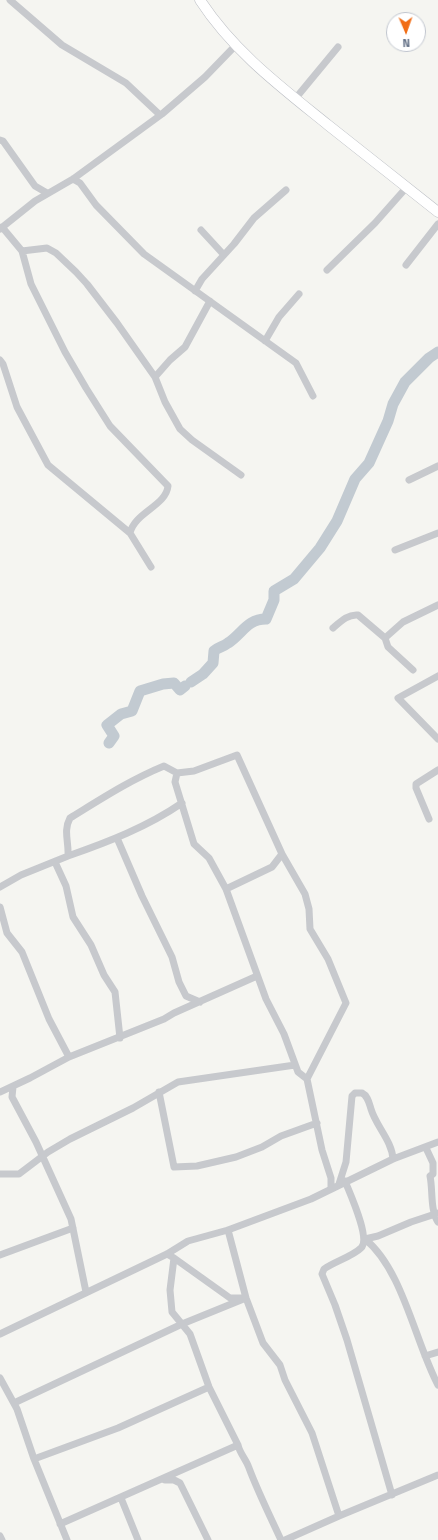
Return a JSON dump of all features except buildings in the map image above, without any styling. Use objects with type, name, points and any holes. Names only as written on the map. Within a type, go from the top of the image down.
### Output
[{"type":"street","points":[[10,0],[62,45],[126,83],[160,115]]},
{"type":"street","points":[[200,0],[212,20],[235,46],[295,99],[438,212]]},
{"type":"street","points":[[130,533],[136,520],[168,492],[168,486],[110,426],[65,352],[31,284],[22,251],[1,228],[47,193],[73,179],[160,115],[205,77],[235,46]]},
{"type":"street","points":[[295,99],[338,47]]},
{"type":"street","points":[[0,140],[3,141],[35,186],[47,193]]},
{"type":"street","points":[[73,179],[80,183],[96,205],[144,254],[296,363],[313,396]]},
{"type":"street","points":[[327,270],[375,223],[406,188]]},
{"type":"street","points":[[195,291],[202,279],[254,218],[286,190]]},
{"type":"street","points":[[406,265],[438,224]]},
{"type":"street","points":[[201,230],[224,255]]},
{"type":"street","points":[[22,251],[47,248],[56,253],[87,284],[155,377],[165,402],[180,429],[192,440],[241,475]]},
{"type":"street","points":[[265,341],[279,317],[299,294]]},
{"type":"street","points":[[155,377],[170,360],[185,347],[210,302]]},
{"type":"street","points":[[0,360],[3,364],[18,407],[48,465],[130,533],[151,567]]},
{"type":"street","points":[[409,480],[438,466]]},
{"type":"street","points":[[395,550],[438,533]]},
{"type":"street","points":[[385,638],[403,622],[438,605]]},
{"type":"street","points":[[333,628],[347,616],[353,614],[358,615],[385,638],[388,647],[414,670]]},
{"type":"street","points":[[438,676],[398,698],[438,739]]},
{"type":"street","points":[[68,856],[69,846],[66,827],[70,818],[128,782],[164,766],[177,772],[194,771],[237,755],[282,854],[305,894],[309,909],[310,929],[328,959],[346,1003],[307,1080]]},
{"type":"street","points":[[429,819],[416,788],[416,784],[438,770]]},
{"type":"street","points":[[177,772],[175,782],[194,844],[209,858],[226,889],[266,998],[284,1034],[298,1072],[307,1080],[322,1150],[331,1178],[330,1189]]},
{"type":"street","points":[[0,887],[20,876],[117,838],[163,816],[182,803]]},
{"type":"street","points":[[117,838],[142,896],[172,957],[179,982],[186,996],[200,1002]]},
{"type":"street","points":[[226,889],[272,868],[282,854]]},
{"type":"street","points":[[55,862],[66,886],[73,917],[91,945],[104,975],[115,992],[120,1038]]},
{"type":"street","points":[[0,907],[7,933],[22,952],[49,1019],[69,1057]]},
{"type":"street","points":[[0,1092],[13,1087],[69,1057],[120,1038],[257,976]]},
{"type":"street","points":[[182,1009],[186,996]]},
{"type":"street","points":[[0,1174],[19,1174],[70,1139],[133,1108],[178,1082],[295,1065]]},
{"type":"street","points":[[13,1087],[12,1097],[36,1142],[71,1219],[86,1292]]},
{"type":"street","points":[[0,1092],[12,1097]]},
{"type":"street","points":[[159,1092],[174,1167],[197,1166],[236,1157],[262,1147],[281,1136],[317,1124]]},
{"type":"street","points":[[392,1494],[336,1305],[322,1274],[324,1269],[359,1250],[363,1246],[364,1239],[342,1183],[346,1162],[352,1096],[355,1093],[362,1092],[368,1098],[374,1119],[392,1148],[393,1158]]},
{"type":"street","points":[[0,1334],[86,1292],[170,1256],[188,1241],[228,1230],[311,1199],[393,1158],[426,1148],[438,1142]]},
{"type":"street","points":[[364,1239],[378,1236],[411,1222],[437,1217],[430,1176],[433,1174],[433,1163],[426,1148]]},
{"type":"street","points":[[0,1255],[73,1228]]},
{"type":"street","points":[[228,1230],[246,1298],[263,1343],[280,1365],[285,1380],[312,1433],[340,1516]]},
{"type":"street","points":[[364,1239],[376,1248],[385,1261],[438,1385]]},
{"type":"street","points":[[170,1256],[230,1298],[246,1298]]},
{"type":"street","points":[[170,1256],[170,1304],[172,1312],[190,1334],[210,1387],[238,1445],[240,1453],[247,1463],[252,1479],[281,1540]]},
{"type":"street","points":[[14,1403],[182,1324],[246,1298]]},
{"type":"street","points":[[425,1356],[438,1352]]},
{"type":"street","points":[[0,1378],[14,1403],[34,1459],[67,1540]]},
{"type":"street","points":[[34,1459],[118,1428],[210,1387]]},
{"type":"street","points":[[60,1524],[163,1480],[238,1445]]},
{"type":"street","points":[[285,1540],[438,1475]]},
{"type":"street","points":[[163,1480],[174,1480],[180,1483],[208,1540]]},
{"type":"street","points":[[121,1498],[138,1540]]},
{"type":"street","points":[[0,1536],[2,1540]]},
{"type":"waterway","points":[[191,682],[203,674],[213,663],[214,651],[233,639],[249,624],[254,621],[266,619],[274,600],[274,591],[294,579],[320,548],[337,521],[355,479],[369,463],[388,421],[393,404],[405,382],[429,358],[438,352]]},
{"type":"waterway","points":[[109,743],[114,736],[107,725],[121,714],[132,711],[140,691],[163,684],[174,683],[180,690],[185,686]]}]
